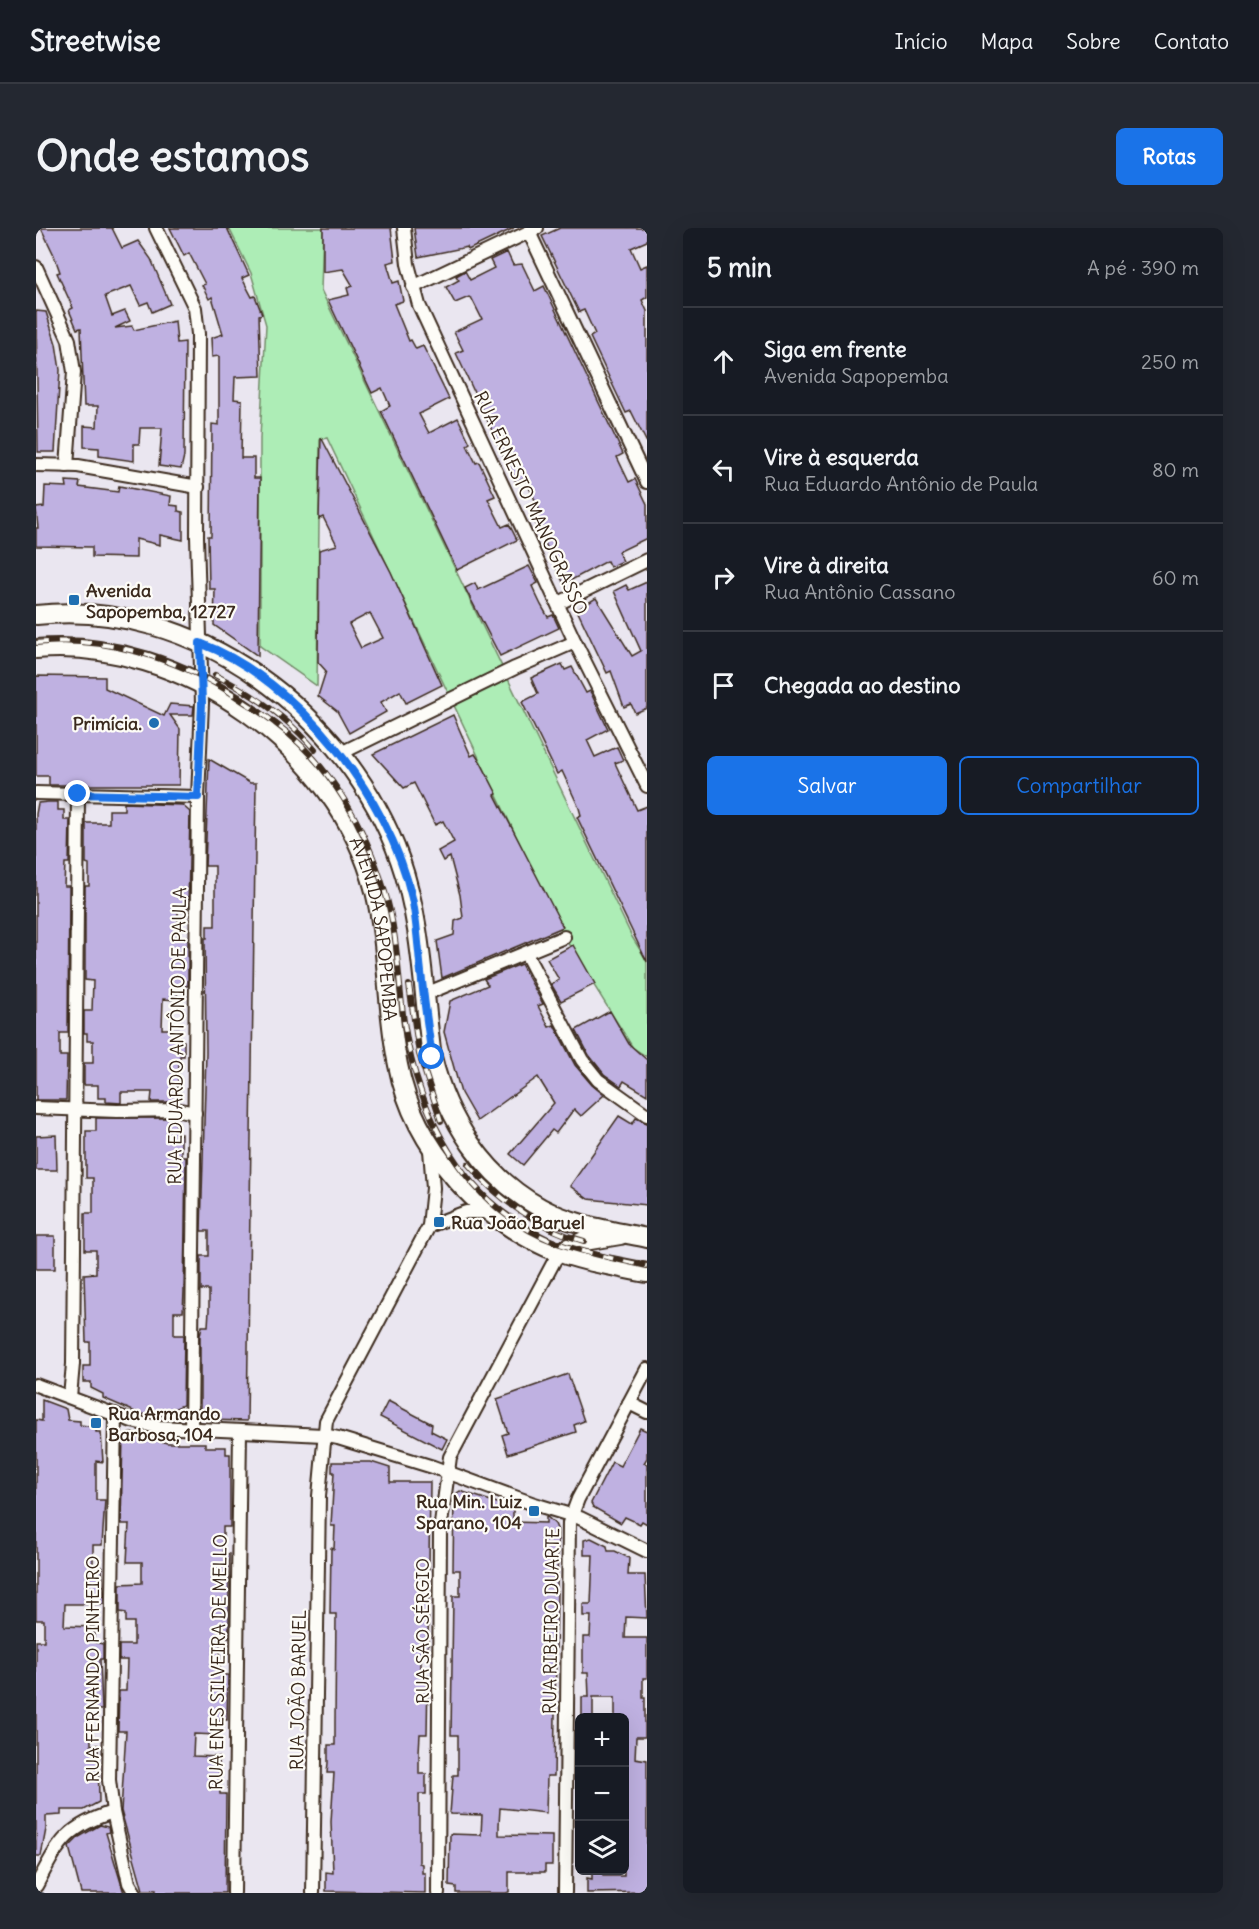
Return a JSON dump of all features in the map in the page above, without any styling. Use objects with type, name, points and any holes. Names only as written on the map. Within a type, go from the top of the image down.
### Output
[{"type":"main road","name":"AVENIDA SAPOPEMBA","points":[[36,615],[89,615],[170,631],[200,643],[261,676],[290,700],[339,754],[382,816],[400,859],[412,899],[423,995],[437,1080],[463,1135],[484,1163],[541,1208],[642,1237]]},
{"type":"main road","name":"AVENIDA SAPOPEMBA","points":[[36,649],[88,650],[124,655],[180,672],[269,728],[301,760],[353,833],[375,892],[398,1066],[406,1097],[428,1139],[444,1163],[490,1212],[538,1243],[559,1252],[647,1273]]},
{"type":"main road","points":[[559,1215],[563,1234],[559,1252]]},
{"type":"main road","points":[[559,1252],[602,1237],[642,1237]]},
{"type":"street","name":"RUA EDUARDO ANTÔNIO DE PAULA","points":[[156,228],[198,320],[201,684],[191,1430]]},
{"type":"street","name":"RUA ERNESTO MANOGRASSO","points":[[404,228],[418,305],[559,603],[575,642],[647,786]]},
{"type":"street","points":[[413,287],[533,230],[647,482]]},
{"type":"street","points":[[36,267],[69,340],[74,372],[67,466]]},
{"type":"street","points":[[36,465],[129,473],[198,487]]},
{"type":"street","points":[[559,603],[647,560]]},
{"type":"street","points":[[339,754],[515,668],[575,642]]},
{"type":"street","points":[[36,793],[198,797]]},
{"type":"street","points":[[70,1397],[73,1364],[77,1111],[78,794]]},
{"type":"street","points":[[423,995],[564,937]]},
{"type":"street","points":[[526,954],[582,1060],[598,1080],[647,1115]]},
{"type":"street","points":[[36,1108],[77,1111],[180,1110],[195,1113]]},
{"type":"street","name":"RUA JOÃO BARUEL","points":[[313,1893],[318,1496],[323,1435],[326,1421],[429,1226],[434,1171],[428,1139]]},
{"type":"street","points":[[429,1226],[466,1212],[490,1212]]},
{"type":"street","name":"RUA SÃO SÉRGIO","points":[[438,1893],[440,1531],[450,1457],[559,1252]]},
{"type":"street","name":"RUA RIBEIRO DUARTE","points":[[565,1893],[569,1523],[578,1499],[647,1369]]},
{"type":"street","points":[[36,1385],[114,1414],[157,1427],[323,1435],[447,1473],[572,1516],[647,1551]]},
{"type":"street","points":[[629,1403],[647,1412]]},
{"type":"street","name":"RUA FERNANDO PINHEIRO","points":[[114,1414],[108,1748],[113,1812],[129,1882],[135,1893]]},
{"type":"street","name":"RUA ENES SILVEIRA DE MELLO","points":[[234,1893],[240,1431]]},
{"type":"street","points":[[36,1886],[71,1830],[92,1819],[113,1812]]},
{"type":"green space","points":[[229,228],[323,228],[321,290],[632,937],[647,961],[647,1057],[633,1048],[564,937],[327,438],[320,440],[317,686],[260,646],[260,438],[266,325],[251,273]]},
{"type":"building","points":[[41,228],[112,228],[122,248],[138,241],[151,259],[170,304],[152,312],[148,302],[140,305],[131,286],[105,296],[112,316],[125,311],[130,321],[115,328],[132,326],[134,330],[175,321],[177,343],[185,342],[184,456],[181,469],[159,466],[162,428],[140,428],[139,444],[134,444],[134,461],[99,456],[99,448],[84,447],[84,426],[97,427],[98,406],[84,406],[81,328],[77,329],[69,310],[73,308],[57,273],[60,272],[54,255]]},
{"type":"building","points":[[170,228],[227,228],[249,275],[242,278],[252,297],[255,296],[262,314],[259,315],[261,376],[235,377],[234,399],[242,400],[241,458],[254,458],[254,478],[260,478],[258,656],[214,625],[215,589],[209,589],[208,536],[211,536],[212,424],[219,425],[219,356],[212,357],[211,338],[223,334],[212,297],[209,299],[202,285],[205,284],[189,253],[184,256]]},
{"type":"building","points":[[323,228],[391,228],[395,261],[387,263],[393,283],[399,281],[403,301],[394,304],[409,341],[411,340],[416,349],[423,346],[449,399],[419,414],[429,433],[458,418],[470,443],[467,445],[476,463],[479,462],[495,496],[488,499],[502,527],[509,524],[517,540],[457,570],[381,411],[390,406],[382,388],[372,393],[328,300],[349,295],[347,288],[353,286],[343,269],[323,272]]},
{"type":"building","points":[[414,228],[514,228],[468,250],[467,247],[418,257]]},
{"type":"building","points":[[560,228],[647,228],[647,241],[631,248],[640,268],[647,265],[647,297],[642,300],[647,311],[647,443],[631,411],[626,413],[590,337],[595,334],[584,310],[579,312],[542,236]]},
{"type":"building","points":[[507,252],[513,265],[522,264],[535,291],[544,286],[623,454],[617,457],[629,482],[635,479],[647,504],[647,538],[618,552],[623,561],[610,567],[607,561],[564,584],[531,513],[539,509],[529,487],[524,478],[516,482],[456,353],[463,350],[454,332],[482,319],[472,299],[469,297],[455,303],[446,287],[459,280],[456,276],[465,271],[470,280],[494,268],[490,260]]},
{"type":"building","points":[[36,311],[46,312],[56,344],[60,370],[55,452],[38,452]]},
{"type":"building","points":[[321,437],[391,572],[442,685],[406,703],[400,691],[381,702],[386,712],[349,733],[337,711],[318,696],[326,671],[318,662],[319,550],[337,545],[323,517],[319,519]],"holes":[[[370,613],[383,638],[361,648],[349,624]]]},
{"type":"building","points":[[66,481],[80,482],[79,487],[118,492],[119,486],[171,496],[170,505],[178,506],[178,511],[183,512],[183,540],[160,535],[160,545],[136,539],[136,558],[92,557],[92,547],[36,546],[36,528],[38,528],[36,508],[44,507],[45,486],[67,487]]},
{"type":"building","points":[[529,566],[538,583],[532,586],[541,605],[548,617],[553,615],[559,628],[500,656],[465,588],[475,583],[478,590]]},
{"type":"building","points":[[647,582],[647,708],[635,713],[631,704],[624,707],[611,671],[607,673],[577,610],[596,598],[632,656],[641,651],[614,591],[626,585],[629,590]]},
{"type":"building","points":[[562,664],[565,670],[572,667],[586,693],[590,691],[608,729],[587,740],[595,757],[617,747],[623,760],[615,763],[637,810],[647,806],[647,962],[577,817],[581,815],[579,808],[562,771],[557,774],[522,702],[538,694],[531,678]]},
{"type":"building","points":[[36,676],[105,677],[105,688],[164,716],[170,704],[194,706],[193,715],[170,715],[180,729],[179,785],[49,785],[49,776],[36,776]]},
{"type":"building","points":[[453,715],[471,756],[475,754],[481,763],[563,927],[442,978],[437,941],[454,935],[455,921],[463,918],[460,895],[450,857],[443,861],[438,851],[454,842],[443,821],[435,825],[414,783],[404,788],[373,754]]},
{"type":"building","points":[[209,759],[250,783],[256,783],[247,1421],[207,1420],[200,1415],[200,1335],[202,1326],[208,1326],[209,1310],[209,1290],[201,1290],[201,1256],[209,1256],[209,1231],[201,1231],[206,1052],[205,938],[207,938],[207,926],[215,926],[215,866],[205,866]]},
{"type":"building","points":[[58,802],[58,810],[64,810],[64,820],[70,820],[69,863],[65,863],[64,886],[69,886],[68,1033],[60,1033],[60,1056],[67,1056],[66,1100],[36,1100],[36,814],[38,803]]},
{"type":"building","points":[[124,803],[182,805],[190,812],[188,908],[178,908],[178,938],[188,938],[188,986],[178,985],[177,1000],[163,999],[162,1029],[179,1029],[179,1041],[184,1041],[184,1056],[180,1056],[176,1102],[151,1102],[152,1092],[121,1092],[121,1103],[106,1102],[106,1098],[98,1098],[98,1085],[84,1085],[84,1063],[93,1063],[93,1041],[87,1041],[87,1033],[84,1033],[84,1011],[92,1011],[93,981],[85,980],[85,886],[89,886],[89,864],[86,863],[86,823],[109,823],[109,810],[124,810]]},
{"type":"building","points":[[573,945],[595,984],[561,1001],[551,984],[559,980],[547,959]]},
{"type":"building","points":[[521,964],[543,1004],[538,1006],[549,1027],[554,1025],[575,1065],[604,1095],[581,1116],[574,1109],[556,1133],[552,1130],[523,1165],[510,1154],[554,1103],[538,1077],[477,1121],[461,1093],[444,1032],[450,1001],[488,985],[484,979]]},
{"type":"building","points":[[610,1011],[629,1044],[647,1060],[647,1095],[624,1081],[621,1086],[604,1074],[589,1055],[576,1030]]},
{"type":"building","points":[[619,1116],[632,1124],[636,1118],[647,1123],[647,1205],[588,1199],[570,1186]]},
{"type":"building","points":[[96,1118],[176,1118],[176,1134],[181,1134],[181,1157],[186,1157],[184,1291],[183,1312],[174,1312],[174,1335],[184,1335],[183,1405],[173,1409],[169,1416],[140,1414],[103,1398],[103,1394],[91,1388],[91,1382],[83,1382],[83,1366],[90,1366],[90,1342],[86,1342],[84,1274],[96,1273],[96,1250],[85,1250],[85,1213],[93,1213],[93,1178],[86,1178],[86,1131],[96,1131]]},
{"type":"building","points":[[56,1135],[57,1170],[36,1170],[36,1136]]},
{"type":"building","points":[[36,1236],[55,1236],[55,1269],[36,1269]]},
{"type":"building","points":[[568,1374],[584,1421],[574,1425],[576,1432],[508,1454],[502,1435],[508,1433],[497,1399]]},
{"type":"building","points":[[42,1400],[66,1409],[68,1420],[80,1421],[80,1425],[96,1427],[96,1432],[101,1432],[103,1462],[96,1461],[96,1500],[105,1500],[102,1545],[93,1545],[93,1567],[102,1567],[104,1604],[65,1604],[64,1626],[94,1627],[94,1642],[103,1644],[103,1659],[100,1659],[102,1710],[91,1710],[91,1745],[98,1745],[99,1802],[84,1810],[61,1810],[61,1815],[46,1816],[41,1856],[36,1856],[36,1641],[44,1641],[44,1620],[36,1620],[36,1420],[42,1421]]},
{"type":"building","points":[[388,1401],[432,1424],[431,1431],[447,1439],[442,1449],[380,1417]]},
{"type":"building","points":[[640,1428],[647,1431],[647,1458],[644,1463],[647,1464],[647,1524],[642,1521],[640,1524],[625,1517],[621,1523],[593,1507],[591,1503],[612,1462],[620,1466]]},
{"type":"building","points":[[131,1433],[167,1443],[205,1443],[205,1447],[226,1447],[226,1454],[230,1454],[230,1527],[223,1527],[223,1554],[229,1554],[229,1637],[220,1637],[220,1675],[228,1675],[227,1720],[220,1720],[219,1735],[194,1734],[193,1756],[219,1757],[220,1794],[226,1794],[225,1893],[156,1893],[156,1890],[143,1890],[121,1811],[126,1731],[118,1731],[119,1691],[126,1691],[127,1660],[119,1660],[119,1645],[134,1645],[134,1622],[126,1622],[126,1613],[120,1612],[120,1584],[142,1583],[142,1562],[127,1562],[129,1524],[121,1524],[123,1436]]},
{"type":"building","points":[[332,1462],[371,1462],[390,1468],[390,1482],[430,1482],[428,1647],[421,1647],[421,1675],[428,1675],[427,1734],[420,1734],[419,1752],[419,1774],[426,1774],[426,1794],[419,1794],[419,1863],[422,1864],[422,1873],[425,1873],[425,1893],[326,1891],[326,1872],[333,1873],[331,1822],[334,1773],[327,1773],[328,1745],[335,1745],[336,1614],[330,1614],[331,1548],[334,1549],[335,1526],[331,1526],[334,1472],[332,1472]]},
{"type":"building","points":[[460,1491],[513,1508],[513,1522],[546,1523],[546,1516],[555,1524],[558,1531],[554,1776],[547,1776],[546,1813],[500,1808],[499,1825],[499,1835],[552,1836],[552,1865],[545,1865],[545,1872],[509,1872],[509,1892],[506,1893],[456,1893],[456,1887],[449,1886],[450,1834],[481,1835],[482,1815],[450,1814],[453,1775],[458,1775],[458,1735],[451,1735],[453,1596],[460,1596],[460,1570],[453,1570],[454,1495]]},
{"type":"building","points":[[591,1538],[607,1546],[608,1551],[615,1551],[629,1558],[628,1575],[645,1575],[647,1618],[626,1617],[625,1638],[647,1638],[647,1678],[643,1678],[645,1737],[636,1737],[635,1758],[647,1760],[647,1892],[587,1893],[587,1878],[592,1879],[592,1875],[629,1875],[629,1713],[615,1713],[615,1697],[593,1697],[593,1713],[582,1713],[582,1697],[589,1697],[588,1673],[583,1673],[583,1637],[590,1637],[591,1616],[583,1616],[583,1604],[591,1604],[593,1555],[584,1555],[584,1540]]},
{"type":"building","points":[[100,1825],[108,1827],[109,1832],[106,1833],[124,1893],[81,1893],[69,1847],[79,1837]]},
{"type":"railway","points":[[36,643],[61,641],[112,646],[186,669],[209,680],[264,715],[295,739],[313,757],[344,798],[368,844],[377,868],[393,924],[404,1022],[411,1056],[434,1123],[451,1154],[471,1182],[496,1207],[524,1227],[568,1247],[647,1266]]},
{"type":"railway","points":[[215,675],[269,707],[315,750]]},
{"type":"railway","points":[[409,985],[419,1054],[441,1121]]},
{"type":"railway","points":[[468,1164],[506,1201],[535,1221],[584,1241]]},
{"type":"place","name":"Avenida Sapopemba, 12727","points":[[74,600]]},
{"type":"place","name":"Primícia.","points":[[154,723]]},
{"type":"place","name":"Rua João Baruel","points":[[439,1222]]},
{"type":"place","name":"Rua Armando Barbosa, 104","points":[[96,1423]]},
{"type":"place","name":"Rua Min. Luiz Sparano, 104","points":[[534,1511]]},
{"type":"route","points":[[78,794],[198,797],[202,703],[200,643],[261,676],[290,700],[331,743],[382,816],[400,859],[412,899],[432,1057]]}]
